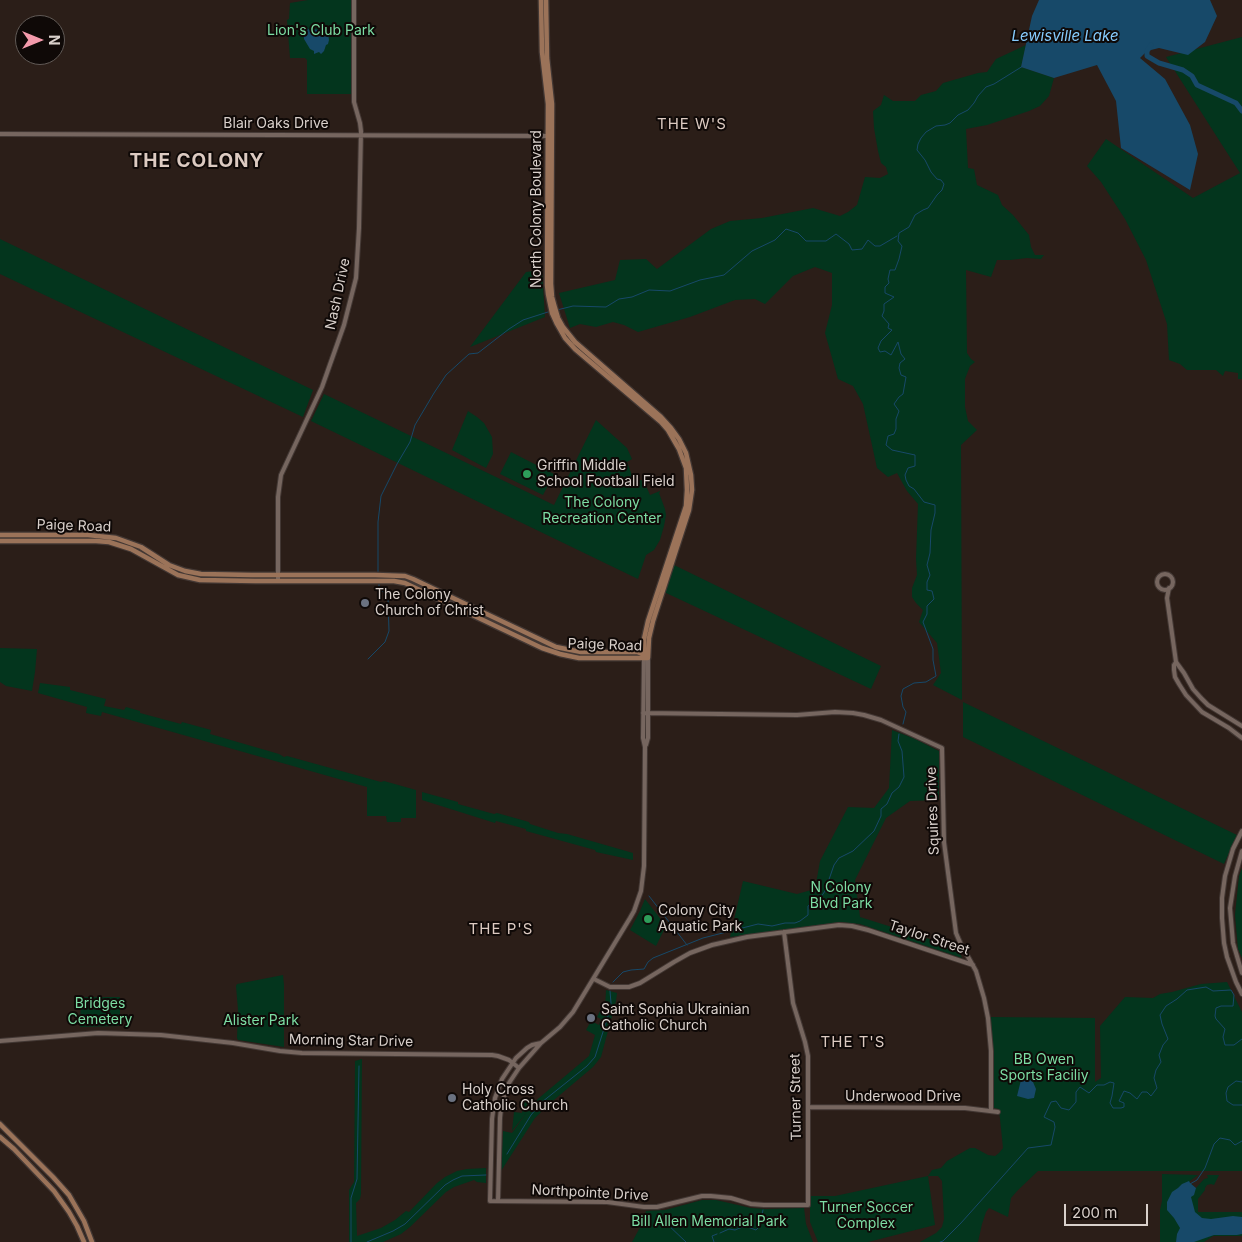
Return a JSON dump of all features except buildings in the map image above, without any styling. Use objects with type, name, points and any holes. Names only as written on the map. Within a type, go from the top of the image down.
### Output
[{"type":"main road","name":"North Colony Boulevard","points":[[542,0],[542,52],[550,136]]},
{"type":"main road","name":"North Colony Boulevard","points":[[546,0],[546,49],[552,104],[547,285],[552,313],[565,338],[575,349],[668,430],[687,464],[692,490],[690,504],[651,626],[645,657]]},
{"type":"main road","name":"North Colony Boulevard","points":[[645,657],[644,646],[648,621],[686,506],[687,464]]},
{"type":"main road","name":"Paige Road","points":[[0,535],[85,535],[116,538],[141,547],[169,565],[195,573],[315,581],[394,581],[410,584],[542,648],[560,654],[579,658],[645,657]]},
{"type":"main road","points":[[32,535],[32,541]]},
{"type":"main road","name":"Paige Road","points":[[0,541],[96,541],[112,543],[130,549],[178,575],[194,579],[398,575],[413,578],[556,647],[581,652],[637,652],[645,657]]},
{"type":"main road","points":[[315,581],[317,578],[333,577],[335,575]]},
{"type":"main road","points":[[637,652],[644,646]]},
{"type":"main road","points":[[0,1124],[53,1177],[69,1196],[84,1220],[92,1242]]},
{"type":"main road","points":[[0,1136],[54,1191],[69,1212],[84,1242]]},
{"type":"street","name":"Nash Drive","points":[[278,578],[278,497],[281,475],[318,396],[332,360],[348,312],[356,278],[360,228],[361,135],[360,123],[354,102],[354,0]]},
{"type":"street","name":"Blair Oaks Drive","points":[[0,134],[550,136]]},
{"type":"street","points":[[1167,598],[1172,580],[1169,575],[1165,574],[1159,577],[1158,585],[1163,589],[1167,598],[1176,662],[1193,689],[1208,705],[1242,726]]},
{"type":"street","points":[[1163,589],[1169,588]]},
{"type":"street","name":"North Colony Boulevard","points":[[498,1201],[501,1108],[509,1083],[519,1068],[541,1043],[554,1033],[573,1012],[630,918],[641,891],[644,866],[645,747],[648,738],[645,657]]},
{"type":"street","points":[[1176,662],[1174,665],[1176,677],[1194,705],[1242,738]]},
{"type":"street","name":"Squires Drive","points":[[646,713],[798,715],[835,712],[853,713],[881,720],[942,748],[944,842],[956,933],[973,965],[984,998],[992,1051],[991,1111]]},
{"type":"street","points":[[1242,831],[1240,840],[1232,853],[1224,880],[1222,898],[1224,943],[1227,957],[1242,994]]},
{"type":"street","points":[[1242,851],[1235,876],[1230,910],[1233,943],[1242,973]]},
{"type":"street","name":"Taylor Street","points":[[594,979],[610,987],[629,987],[640,983],[690,953],[712,945],[747,937],[839,926],[852,926],[868,930],[973,965]]},
{"type":"street","name":"Turner Street","points":[[784,932],[793,1003],[807,1049],[808,1205]]},
{"type":"street","name":"Morning Star Drive","points":[[0,1041],[98,1033],[161,1035],[233,1043],[287,1052],[492,1055],[513,1063],[519,1068]]},
{"type":"street","name":"North Colony Boulevard","points":[[490,1201],[495,1098],[500,1084],[513,1063],[527,1048],[541,1043]]},
{"type":"street","name":"Underwood Drive","points":[[808,1107],[965,1108],[998,1112]]},
{"type":"street","name":"Northpointe Drive","points":[[490,1201],[607,1202],[657,1207],[696,1197],[711,1196],[731,1198],[757,1205],[808,1205]]},
{"type":"green space","name":"Lion's Club Park","points":[[308,0],[352,0],[352,94],[307,94],[307,60],[305,58],[290,58],[287,20],[289,19],[290,3]]},
{"type":"green space","points":[[1242,37],[1242,379],[1238,379],[1238,373],[1225,371],[1223,376],[1216,370],[1187,370],[1180,364],[1169,360],[1167,324],[1146,260],[1125,219],[1101,182],[1087,166],[1106,139],[1193,198],[1240,173],[1166,57]]},
{"type":"green space","points":[[1026,45],[1021,67],[1054,78],[1049,96],[1040,106],[1029,111],[987,125],[966,129],[968,168],[974,169],[977,185],[998,195],[1002,205],[1029,235],[1031,247],[1035,255],[1044,255],[1041,259],[997,260],[991,277],[966,270],[967,353],[975,362],[970,366],[965,379],[965,407],[968,421],[977,430],[961,445],[962,700],[933,685],[941,673],[937,643],[919,622],[923,610],[912,597],[912,588],[917,575],[918,504],[907,491],[897,473],[888,477],[877,468],[863,404],[853,386],[838,379],[825,333],[832,305],[832,273],[815,267],[793,276],[765,304],[755,299],[735,300],[690,317],[638,332],[613,322],[596,327],[580,324],[570,328],[559,293],[615,280],[620,260],[646,259],[657,269],[711,229],[730,221],[762,218],[813,208],[840,216],[848,212],[857,205],[865,177],[880,178],[888,174],[886,167],[881,163],[878,151],[873,111],[881,105],[884,95],[893,101],[915,101],[921,95],[936,91],[943,83],[987,72],[996,59]]},
{"type":"green space","points":[[0,239],[313,390],[303,417],[0,274]]},
{"type":"green space","points":[[542,270],[545,317],[470,347],[526,272]]},
{"type":"green space","name":"The Colony Recreation Center","points":[[324,394],[554,505],[596,420],[627,448],[632,459],[627,462],[633,478],[644,481],[650,495],[660,491],[666,515],[660,540],[654,550],[646,555],[638,579],[311,421]]},
{"type":"green space","points":[[468,411],[484,423],[492,437],[493,454],[486,468],[452,450]]},
{"type":"green space","name":"Griffin Middle School Football Field","points":[[511,452],[554,474],[543,495],[500,474]]},
{"type":"green space","points":[[674,565],[881,666],[871,689],[664,592]]},
{"type":"green space","points":[[0,648],[37,649],[32,691],[6,686],[0,682]]},
{"type":"green space","points":[[40,683],[70,687],[70,690],[106,699],[104,706],[124,710],[126,707],[140,711],[140,713],[181,724],[182,722],[211,730],[210,734],[284,757],[287,756],[416,790],[416,818],[401,818],[401,822],[387,822],[386,816],[367,816],[367,787],[102,712],[101,716],[86,713],[87,707],[38,693]]},
{"type":"green space","points":[[963,702],[1237,835],[1224,864],[963,737]]},
{"type":"green space","name":"N Colony Blvd Park","points":[[892,730],[939,751],[939,800],[910,801],[886,818],[855,880],[860,917],[958,948],[962,958],[860,924],[840,922],[730,937],[743,881],[797,894],[815,889],[820,861],[848,807],[874,808],[889,788]]},
{"type":"green space","points":[[422,792],[458,802],[458,804],[529,822],[530,824],[558,833],[633,853],[633,860],[596,852],[595,850],[526,831],[526,829],[496,821],[495,823],[422,800]]},
{"type":"green space","points":[[1242,868],[1242,958],[1238,949],[1235,915],[1239,876]]},
{"type":"green space","name":"Colony City Aquatic Park","points":[[645,899],[666,926],[656,946],[630,930]]},
{"type":"green space","name":"Alister Park","points":[[283,975],[284,1047],[238,1040],[237,984]]},
{"type":"green space","name":"BB Owen Sports Faciliy","points":[[1227,982],[1242,1012],[1242,1171],[1038,1171],[1011,1198],[1008,1217],[989,1208],[982,1224],[978,1242],[920,1242],[936,1233],[942,1227],[944,1219],[942,1181],[938,1176],[928,1176],[932,1170],[941,1168],[947,1161],[970,1148],[975,1148],[988,1155],[995,1156],[1003,1148],[999,1109],[993,1108],[991,1017],[1095,1018],[1095,1082],[1101,1078],[1100,1026],[1125,997],[1153,998],[1160,994],[1201,984]]},
{"type":"green space","points":[[606,990],[617,993],[601,1057],[593,1067],[535,1118],[501,1171],[503,1131],[512,1133],[527,1112],[512,1131],[514,1112],[522,1113],[525,1098],[533,1100],[533,1103],[589,1056],[595,1035],[586,1030],[591,1021],[599,1025],[601,1019],[597,1017],[601,1009],[605,1009]]},
{"type":"green space","name":"Bridges Cemetery","points":[[81,997],[120,997],[120,1026],[80,1027]]},
{"type":"green space","points":[[362,1059],[361,1194],[360,1199],[356,1203],[357,1236],[381,1228],[406,1211],[409,1212],[445,1177],[457,1171],[486,1168],[486,1183],[474,1180],[454,1187],[446,1192],[401,1234],[383,1242],[349,1242],[349,1190],[354,1182],[355,1061]]},
{"type":"green space","points":[[1162,1174],[1198,1175],[1190,1181],[1196,1188],[1204,1179],[1208,1178],[1207,1175],[1219,1175],[1214,1185],[1207,1185],[1198,1199],[1198,1212],[1242,1212],[1242,1236],[1213,1236],[1204,1242],[1160,1242]]},
{"type":"green space","name":"Turner Soccer Complex","points":[[928,1176],[935,1225],[868,1242],[818,1242],[810,1222],[810,1196],[835,1196]]},
{"type":"green space","name":"Bill Allen Memorial Park","points":[[702,1200],[716,1200],[751,1208],[804,1208],[806,1224],[813,1242],[632,1242],[643,1222],[646,1211],[665,1210]]},
{"type":"water","name":"Lewisville Lake","points":[[1039,0],[1210,0],[1217,16],[1205,42],[1188,55],[1159,48],[1147,51],[1140,58],[1165,79],[1190,125],[1198,154],[1190,190],[1121,148],[1116,101],[1097,65],[1054,78],[1021,67],[1032,16]]},
{"type":"water","points":[[303,28],[311,31],[313,29],[325,31],[328,34],[328,44],[321,54],[319,52],[314,54],[314,51],[310,49],[304,39]]},
{"type":"water","points":[[1021,1080],[1033,1082],[1036,1089],[1034,1098],[1028,1099],[1017,1096]]},
{"type":"water","points":[[1189,1181],[1196,1188],[1194,1195],[1191,1197],[1195,1212],[1202,1218],[1211,1219],[1233,1216],[1242,1217],[1242,1234],[1214,1235],[1194,1242],[1176,1242],[1180,1228],[1167,1210],[1167,1202],[1172,1192]]},
{"type":"waterway","points":[[1151,45],[1147,51],[1147,56],[1159,63],[1183,70],[1192,76],[1197,85],[1236,103],[1242,111]]},
{"type":"waterway","points":[[903,724],[906,712],[901,696],[903,689],[914,683],[926,682],[936,676],[933,649],[923,622],[927,614],[927,606],[934,599],[932,591],[927,590],[927,582],[930,575],[927,565],[935,505],[924,502],[906,480],[905,475],[908,468],[915,466],[915,455],[892,450],[886,445],[888,436],[894,434],[896,429],[896,419],[899,411],[894,404],[903,394],[906,377],[901,375],[899,368],[900,363],[905,359],[901,354],[898,342],[891,355],[885,351],[880,352],[878,348],[881,341],[892,330],[888,328],[889,324],[882,316],[884,304],[894,297],[885,293],[885,287],[889,283],[890,270],[895,270],[899,259],[902,246],[898,241],[899,233],[909,227],[915,215],[928,208],[942,190],[944,184],[931,172],[917,150],[921,138],[926,132],[936,126],[950,123],[958,115],[968,110],[986,87],[1023,66]]},
{"type":"waterway","points":[[557,310],[573,306],[606,307],[619,299],[632,297],[649,290],[670,291],[700,280],[724,275],[752,251],[775,240],[786,229],[798,233],[806,241],[826,241],[836,234],[849,244],[852,250],[862,249],[868,240],[875,246],[880,246],[897,236]]},
{"type":"waterway","points":[[378,574],[378,522],[381,496],[410,442],[415,425],[434,393],[446,375],[469,354],[478,353],[523,320],[551,311]]},
{"type":"waterway","points":[[368,659],[385,642],[389,631],[388,598],[379,587],[379,583]]},
{"type":"waterway","points":[[613,982],[623,972],[644,969],[653,958],[703,938],[758,924],[772,926],[795,923],[808,915],[808,906],[821,897],[825,891],[834,865],[839,858],[853,851],[874,831],[881,816],[881,809],[887,804],[892,793],[899,787],[904,777],[902,751],[898,741],[899,734]]},
{"type":"waterway","points":[[649,896],[687,945]]},
{"type":"waterway","points":[[940,1242],[961,1223],[1028,1148],[1051,1145],[1055,1127],[1054,1122],[1044,1117],[1051,1102],[1056,1101],[1061,1108],[1069,1110],[1076,1102],[1076,1092],[1080,1087],[1089,1093],[1097,1085],[1104,1085],[1110,1082],[1114,1083],[1110,1103],[1113,1108],[1124,1107],[1124,1103],[1119,1101],[1124,1091],[1137,1099],[1142,1092],[1147,1092],[1151,1096],[1157,1088],[1154,1078],[1161,1062],[1159,1055],[1168,1039],[1160,1015],[1166,1006],[1187,990],[1206,987],[1213,991],[1231,990],[1234,995],[1233,1006],[1216,1008],[1215,1016],[1225,1029],[1223,1037],[1225,1045],[1234,1045],[1242,1039]]},
{"type":"waterway","points":[[507,1154],[531,1115],[542,1102],[587,1066],[595,1057],[609,1013],[611,1003],[610,991]]},
{"type":"waterway","points":[[351,1242],[351,1198],[357,1179],[359,1066]]},
{"type":"waterway","points":[[1242,1082],[1236,1081],[1228,1087],[1226,1093],[1227,1101],[1233,1105],[1242,1105]]},
{"type":"waterway","points":[[1190,1184],[1197,1180],[1205,1168],[1214,1144],[1220,1138],[1230,1140],[1235,1145],[1242,1141]]},
{"type":"waterway","points":[[367,1242],[405,1224],[445,1185],[453,1180],[462,1176],[486,1175]]},
{"type":"waterway","points":[[720,1233],[745,1226],[756,1230],[759,1227],[763,1210]]},
{"type":"waterway","points":[[661,1219],[686,1242]]},
{"type":"waterway","points":[[714,1242],[712,1236],[717,1234]]},
{"type":"place","name":"Griffin Middle School Football Field","points":[[527,474]]},
{"type":"place","name":"The Colony Church of Christ","points":[[365,603]]},
{"type":"place","name":"Colony City Aquatic Park","points":[[648,919]]},
{"type":"place","name":"Saint Sophia Ukrainian Catholic Church","points":[[591,1018]]},
{"type":"place","name":"Holy Cross Catholic Church","points":[[452,1098]]},
{"type":"district","name":"THE W'S","points":[[692,124]]},
{"type":"district","name":"THE COLONY","points":[[197,161]]},
{"type":"district","name":"THE P'S","points":[[501,929]]},
{"type":"district","name":"THE T'S","points":[[853,1042]]}]
